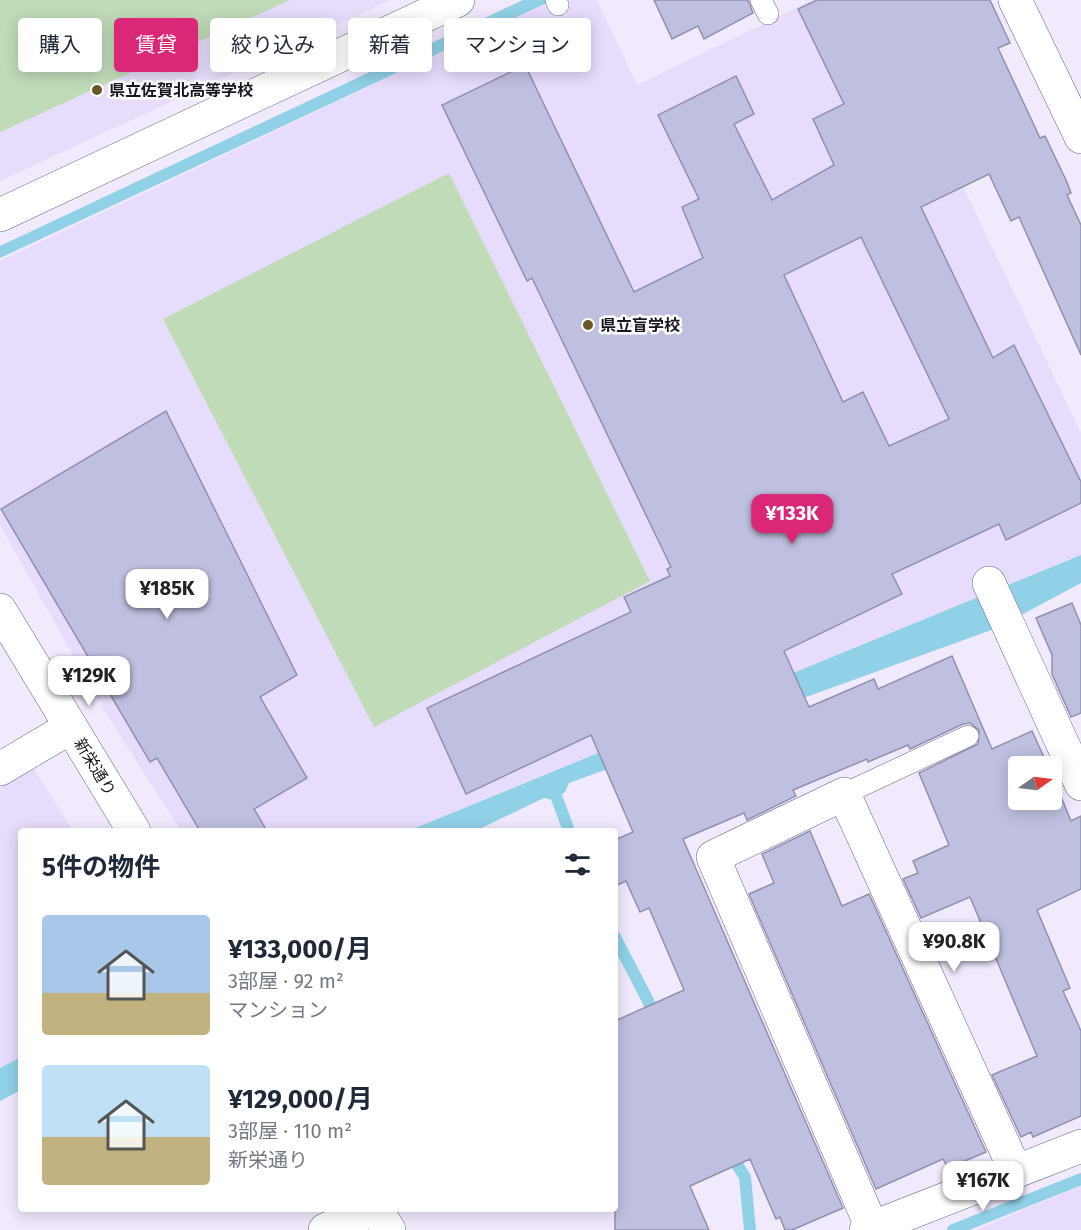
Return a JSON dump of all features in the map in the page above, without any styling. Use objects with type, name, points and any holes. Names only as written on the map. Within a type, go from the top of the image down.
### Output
[{"type":"street","points":[[0,215],[458,0]]},
{"type":"street","points":[[1016,0],[1081,137]]},
{"type":"street","points":[[989,583],[1081,784]]},
{"type":"street","name":"新栄通り","points":[[0,610],[132,828]]},
{"type":"street","points":[[0,769],[71,727]]},
{"type":"street","points":[[1017,1172],[844,795],[713,857],[869,1229],[1017,1172],[1081,1146]]},
{"type":"street","points":[[326,1230],[368,1212]]},
{"type":"street","points":[[377,1212],[389,1230]]},
{"type":"lane","points":[[844,795],[968,736]]},
{"type":"shaded area","name":"県立佐賀北高等学校","points":[[0,0],[390,0],[336,25],[336,18],[210,18],[210,72],[235,72],[0,181]]},
{"type":"shaded area","name":"県立盲学校","points":[[553,0],[597,0],[637,85],[813,0],[874,0],[1081,433],[1081,555],[415,828],[179,828],[104,710],[0,525],[0,261],[400,72],[432,72],[432,57],[444,51],[444,72],[591,72],[591,18],[515,18]]},
{"type":"shaded area","points":[[34,769],[71,828],[18,828],[18,1059],[0,1068],[0,787]]},
{"type":"shaded area","points":[[1081,1186],[1081,1230],[975,1230]]},
{"type":"green space","points":[[0,0],[290,0],[250,18],[210,18],[210,36],[198,42],[198,18],[114,18],[114,72],[132,72],[0,132]]},
{"type":"green space","points":[[449,173],[650,581],[374,727],[163,319]]},
{"type":"water","points":[[523,0],[553,0],[514,18],[485,18]]},
{"type":"water","points":[[444,37],[444,51],[432,56],[432,43]]},
{"type":"water","points":[[370,72],[399,72],[0,258],[0,246]]},
{"type":"water","points":[[1081,555],[1081,583],[997,628],[569,783],[565,792],[553,800],[544,798],[481,828],[415,828]]},
{"type":"water","points":[[18,1059],[18,1092],[0,1101],[0,1068]]},
{"type":"building","points":[[654,0],[748,0],[753,13],[704,39],[698,26],[672,39]]},
{"type":"building","points":[[817,0],[990,0],[1010,43],[998,48],[1040,138],[1045,136],[1066,180],[1071,193],[1067,195],[1081,225],[1081,355],[1019,217],[1011,221],[989,174],[921,207],[993,358],[1014,345],[1081,482],[1081,503],[1006,540],[999,524],[892,574],[902,594],[784,651],[809,707],[874,679],[878,689],[952,656],[992,749],[1032,731],[1043,756],[1008,756],[1008,810],[1062,810],[1062,799],[1071,821],[1081,816],[1081,889],[1037,910],[1070,988],[1063,991],[1081,1031],[1081,1116],[1033,1137],[1031,1132],[1021,1137],[992,1075],[1037,1056],[970,897],[921,918],[903,879],[918,873],[913,861],[949,845],[919,773],[978,744],[979,730],[970,723],[963,724],[910,749],[908,745],[868,762],[867,759],[793,790],[796,796],[747,820],[744,813],[683,839],[843,1208],[792,1230],[785,1230],[780,1217],[776,1219],[750,1159],[690,1186],[709,1230],[615,1230],[615,1212],[618,1212],[618,1020],[684,990],[649,908],[640,912],[626,881],[618,885],[618,839],[633,832],[591,735],[466,794],[427,708],[631,612],[624,597],[670,576],[667,569],[671,567],[532,278],[527,281],[442,105],[510,72],[528,72],[634,292],[703,258],[682,207],[699,199],[658,115],[736,76],[754,114],[734,124],[772,200],[834,165],[813,119],[844,104],[798,9]],"holes":[[[861,237],[949,419],[889,446],[863,392],[843,402],[784,275]]]},
{"type":"building","points":[[166,411],[297,675],[260,697],[307,778],[254,809],[265,828],[198,828],[157,758],[150,762],[1,509]]},
{"type":"building","points":[[1072,603],[1081,625],[1081,713],[1071,717],[1052,674],[1052,655],[1036,618]]},
{"type":"building","points":[[810,831],[842,906],[869,894],[986,1152],[948,1168],[943,1159],[876,1189],[749,894],[774,883],[762,854]]},
{"type":"waterway","points":[[552,785],[568,828]]},
{"type":"waterway","points":[[618,943],[657,1018]]},
{"type":"waterway","points":[[729,1152],[745,1177],[750,1230]]},
{"type":"waterway","points":[[953,1230],[1081,1179]]},
{"type":"place","name":"県立佐賀北高等学校","points":[[97,90]]},
{"type":"place","name":"県立盲学校","points":[[588,325]]}]
